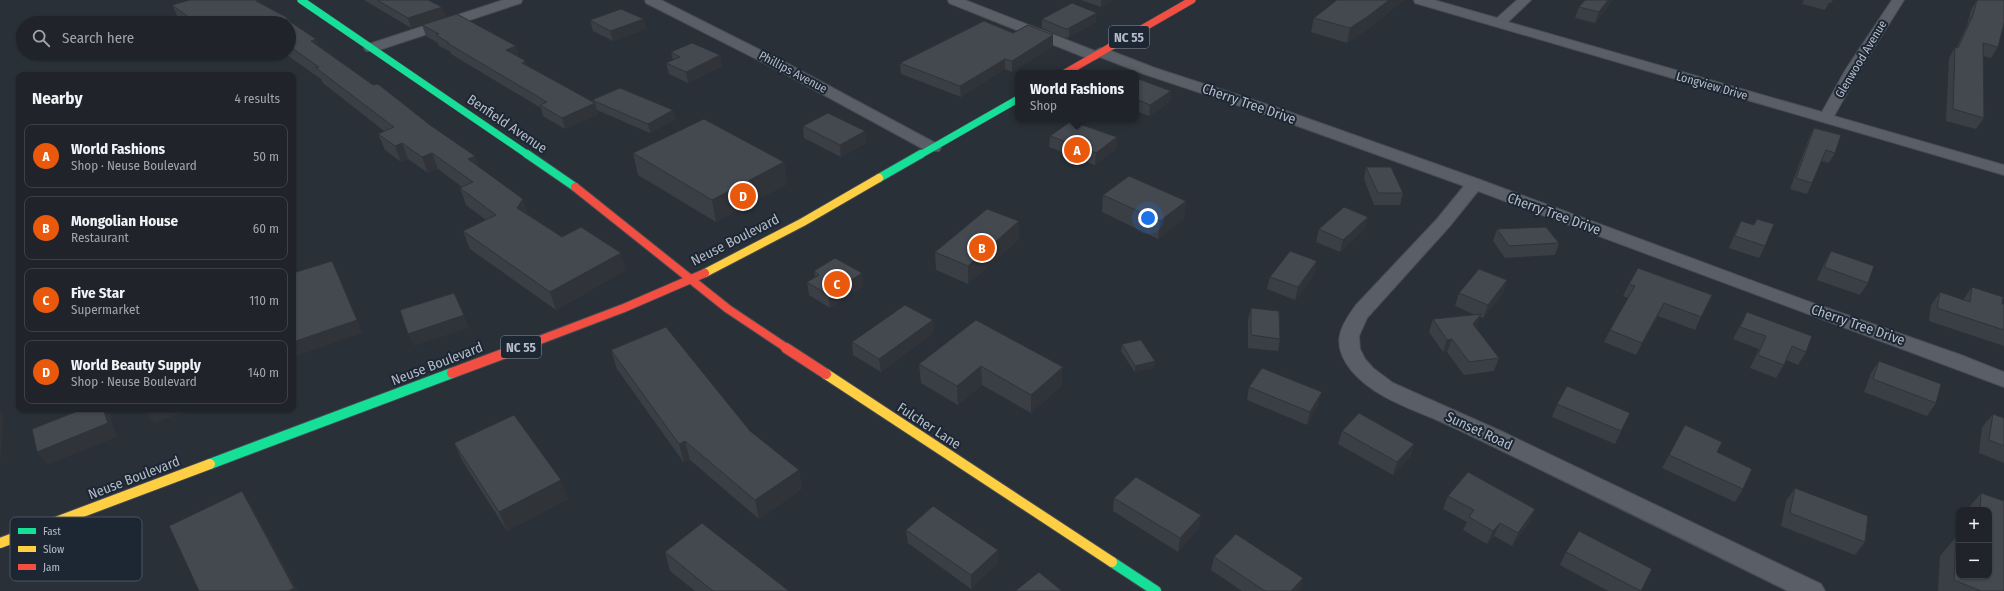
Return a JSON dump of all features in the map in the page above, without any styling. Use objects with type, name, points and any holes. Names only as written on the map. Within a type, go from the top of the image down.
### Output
[{"type":"street","name":"Benfield Avenue","points":[[301,0],[582,192],[691,278]]},
{"type":"street","points":[[371,48],[516,0]]},
{"type":"street","name":"Phillips Avenue","points":[[651,0],[786,68],[933,148]]},
{"type":"street","name":"Cherry Tree Drive","points":[[954,0],[1098,54],[1243,100],[1475,184],[1824,314],[1972,366],[2004,380]]},
{"type":"street","name":"NC 55","points":[[1070,70],[1192,0]]},
{"type":"street","name":"Longview Drive","points":[[1420,0],[2004,170]]},
{"type":"street","points":[[1499,24],[1525,0]]},
{"type":"street","name":"Glenwood Avenue","points":[[1825,119],[1853,69],[1898,0]]},
{"type":"street","name":"Neuse Boulevard","points":[[71,517],[624,308],[720,266],[803,222],[1015,102]]},
{"type":"street","name":"Sunset Road","points":[[1475,184],[1443,223],[1363,309],[1354,321],[1349,331],[1349,342],[1352,353],[1358,364],[1379,383],[1408,400],[1505,443],[1812,591]]},
{"type":"street","name":"Fulcher Lane","points":[[691,278],[741,318],[1156,591]]},
{"type":"street","name":"Neuse Boulevard","points":[[0,544],[10,540]]},
{"type":"building","points":[[190,0],[258,0],[256,1],[284,16],[187,16],[172,5]]},
{"type":"building","points":[[377,0],[428,0],[442,7],[408,18]]},
{"type":"building","points":[[1337,0],[1389,0],[1350,28],[1314,18]]},
{"type":"building","points":[[1585,0],[1608,0],[1599,12],[1579,7]]},
{"type":"building","points":[[1977,0],[2004,0],[2004,23],[1998,47],[1983,43],[1984,118],[1953,109],[1955,47],[1958,48],[1973,15]]},
{"type":"building","points":[[1072,3],[1097,13],[1066,29],[1042,19]]},
{"type":"building","points":[[621,9],[644,19],[610,31],[590,20]]},
{"type":"building","points":[[457,14],[516,46],[506,50],[526,61],[522,63],[595,103],[562,118],[540,105],[547,102],[447,43],[449,43],[436,35],[439,34],[422,25]]},
{"type":"building","points":[[984,21],[1013,33],[1028,25],[1053,35],[1012,61],[1005,59],[960,86],[900,63]]},
{"type":"building","points":[[296,26],[316,39],[311,41],[373,85],[378,84],[430,125],[475,156],[468,159],[523,199],[517,208],[562,237],[581,227],[621,253],[550,292],[463,231],[496,215],[460,188],[473,182],[432,153],[422,157],[402,143],[395,146],[378,134],[394,127],[316,68],[319,67],[296,51]]},
{"type":"building","points":[[692,43],[720,55],[686,72],[666,63],[680,57],[671,52]]},
{"type":"building","points":[[1139,79],[1171,91],[1150,105],[1139,100]]},
{"type":"building","points":[[620,88],[673,110],[648,124],[592,100]]},
{"type":"building","points":[[828,113],[865,131],[840,145],[803,126]]},
{"type":"building","points":[[704,119],[784,162],[712,200],[633,153]]},
{"type":"building","points":[[1070,122],[1074,122],[1117,137],[1096,153],[1050,136]]},
{"type":"building","points":[[1814,128],[1841,135],[1835,153],[1826,150],[1812,183],[1796,178]]},
{"type":"building","points":[[1366,167],[1391,167],[1403,193],[1378,193]]},
{"type":"building","points":[[1129,176],[1186,201],[1160,221],[1103,195]]},
{"type":"building","points":[[1344,207],[1368,217],[1343,240],[1319,229]]},
{"type":"building","points":[[987,209],[1019,221],[968,266],[935,252]]},
{"type":"building","points":[[1757,219],[1774,224],[1765,246],[1735,236],[1741,221],[1754,225]]},
{"type":"building","points":[[1546,227],[1559,243],[1509,246],[1497,229]]},
{"type":"building","points":[[1290,251],[1317,261],[1298,287],[1270,277]]},
{"type":"building","points":[[1831,251],[1874,266],[1868,283],[1824,267]]},
{"type":"building","points":[[835,258],[862,273],[828,295],[807,282],[819,275],[814,271]]},
{"type":"building","points":[[332,261],[357,320],[296,341],[296,272]]},
{"type":"building","points":[[1638,268],[1712,295],[1701,317],[1664,303],[1642,343],[1610,330],[1635,286],[1629,284]]},
{"type":"building","points":[[1479,269],[1507,280],[1488,305],[1459,293]]},
{"type":"building","points":[[1972,287],[2003,297],[2002,304],[2004,304],[2004,330],[1937,308],[1940,292],[1970,302]]},
{"type":"building","points":[[454,293],[464,315],[408,334],[400,310]]},
{"type":"building","points":[[905,305],[933,320],[879,359],[852,342]]},
{"type":"building","points":[[1251,308],[1279,311],[1280,339],[1251,335]]},
{"type":"building","points":[[1747,312],[1812,336],[1806,352],[1792,346],[1784,365],[1758,355],[1766,336],[1740,327]]},
{"type":"building","points":[[1481,314],[1473,324],[1499,358],[1469,362],[1452,339],[1447,340],[1433,319]]},
{"type":"building","points":[[976,320],[1063,367],[1031,395],[981,366],[957,386],[919,364]]},
{"type":"building","points":[[666,327],[750,431],[799,470],[755,500],[685,441],[679,444],[611,350]]},
{"type":"building","points":[[1141,340],[1155,361],[1135,366],[1122,344]]},
{"type":"building","points":[[1879,361],[1941,384],[1936,403],[1873,379]]},
{"type":"building","points":[[1262,368],[1322,392],[1310,412],[1249,387]]},
{"type":"building","points":[[1567,386],[1630,413],[1621,431],[1557,404]]},
{"type":"building","points":[[75,412],[104,412],[108,423],[37,452],[32,429]]},
{"type":"building","points":[[1359,413],[1414,444],[1397,462],[1342,431]]},
{"type":"building","points":[[1993,414],[2004,418],[2004,446],[1989,440]]},
{"type":"building","points":[[514,415],[561,480],[499,512],[454,443]]},
{"type":"building","points":[[1685,425],[1722,442],[1717,452],[1752,469],[1743,489],[1669,455]]},
{"type":"building","points":[[1468,472],[1535,509],[1518,533],[1500,523],[1493,531],[1469,517],[1474,510],[1448,496]]},
{"type":"building","points":[[1136,477],[1201,515],[1180,538],[1114,498]]},
{"type":"building","points":[[1795,488],[1868,516],[1865,542],[1790,513]]},
{"type":"building","points":[[242,491],[294,588],[289,591],[199,591],[169,526]]},
{"type":"building","points":[[1981,493],[2004,501],[2004,591],[1981,591],[1954,580],[1956,537],[1956,579],[1992,579],[1992,507],[1980,507]]},
{"type":"building","points":[[933,506],[998,550],[971,575],[906,530]]},
{"type":"building","points":[[702,523],[789,591],[713,591],[665,552]]},
{"type":"building","points":[[1579,531],[1652,569],[1641,591],[1566,552]]},
{"type":"building","points":[[1236,534],[1303,578],[1291,591],[1265,591],[1214,557]]},
{"type":"building","points":[[1039,572],[1062,591],[1015,591]]},
{"type":"traffic: fast","points":[[301,0],[575,187]]},
{"type":"traffic: fast","points":[[879,178],[1015,101]]},
{"type":"traffic: fast","points":[[210,464],[452,373]]},
{"type":"traffic: fast","points":[[1112,562],[1156,591]]},
{"type":"traffic: slow","points":[[705,273],[803,222],[879,178]]},
{"type":"traffic: slow","points":[[826,374],[1112,562]]},
{"type":"traffic: slow","points":[[69,517],[210,464]]},
{"type":"traffic: slow","points":[[0,543],[10,539]]},
{"type":"traffic: jam","points":[[1070,70],[1192,0]]},
{"type":"traffic: jam","points":[[575,187],[728,309],[826,374]]},
{"type":"traffic: jam","points":[[452,373],[624,308],[705,273]]},
{"type":"place","name":"World Fashions","points":[[1077,150]]},
{"type":"place","name":"World Beauty Supply","points":[[743,196]]},
{"type":"place","name":"Mongolian House","points":[[982,248]]},
{"type":"place","name":"Five Star","points":[[837,284]]}]
